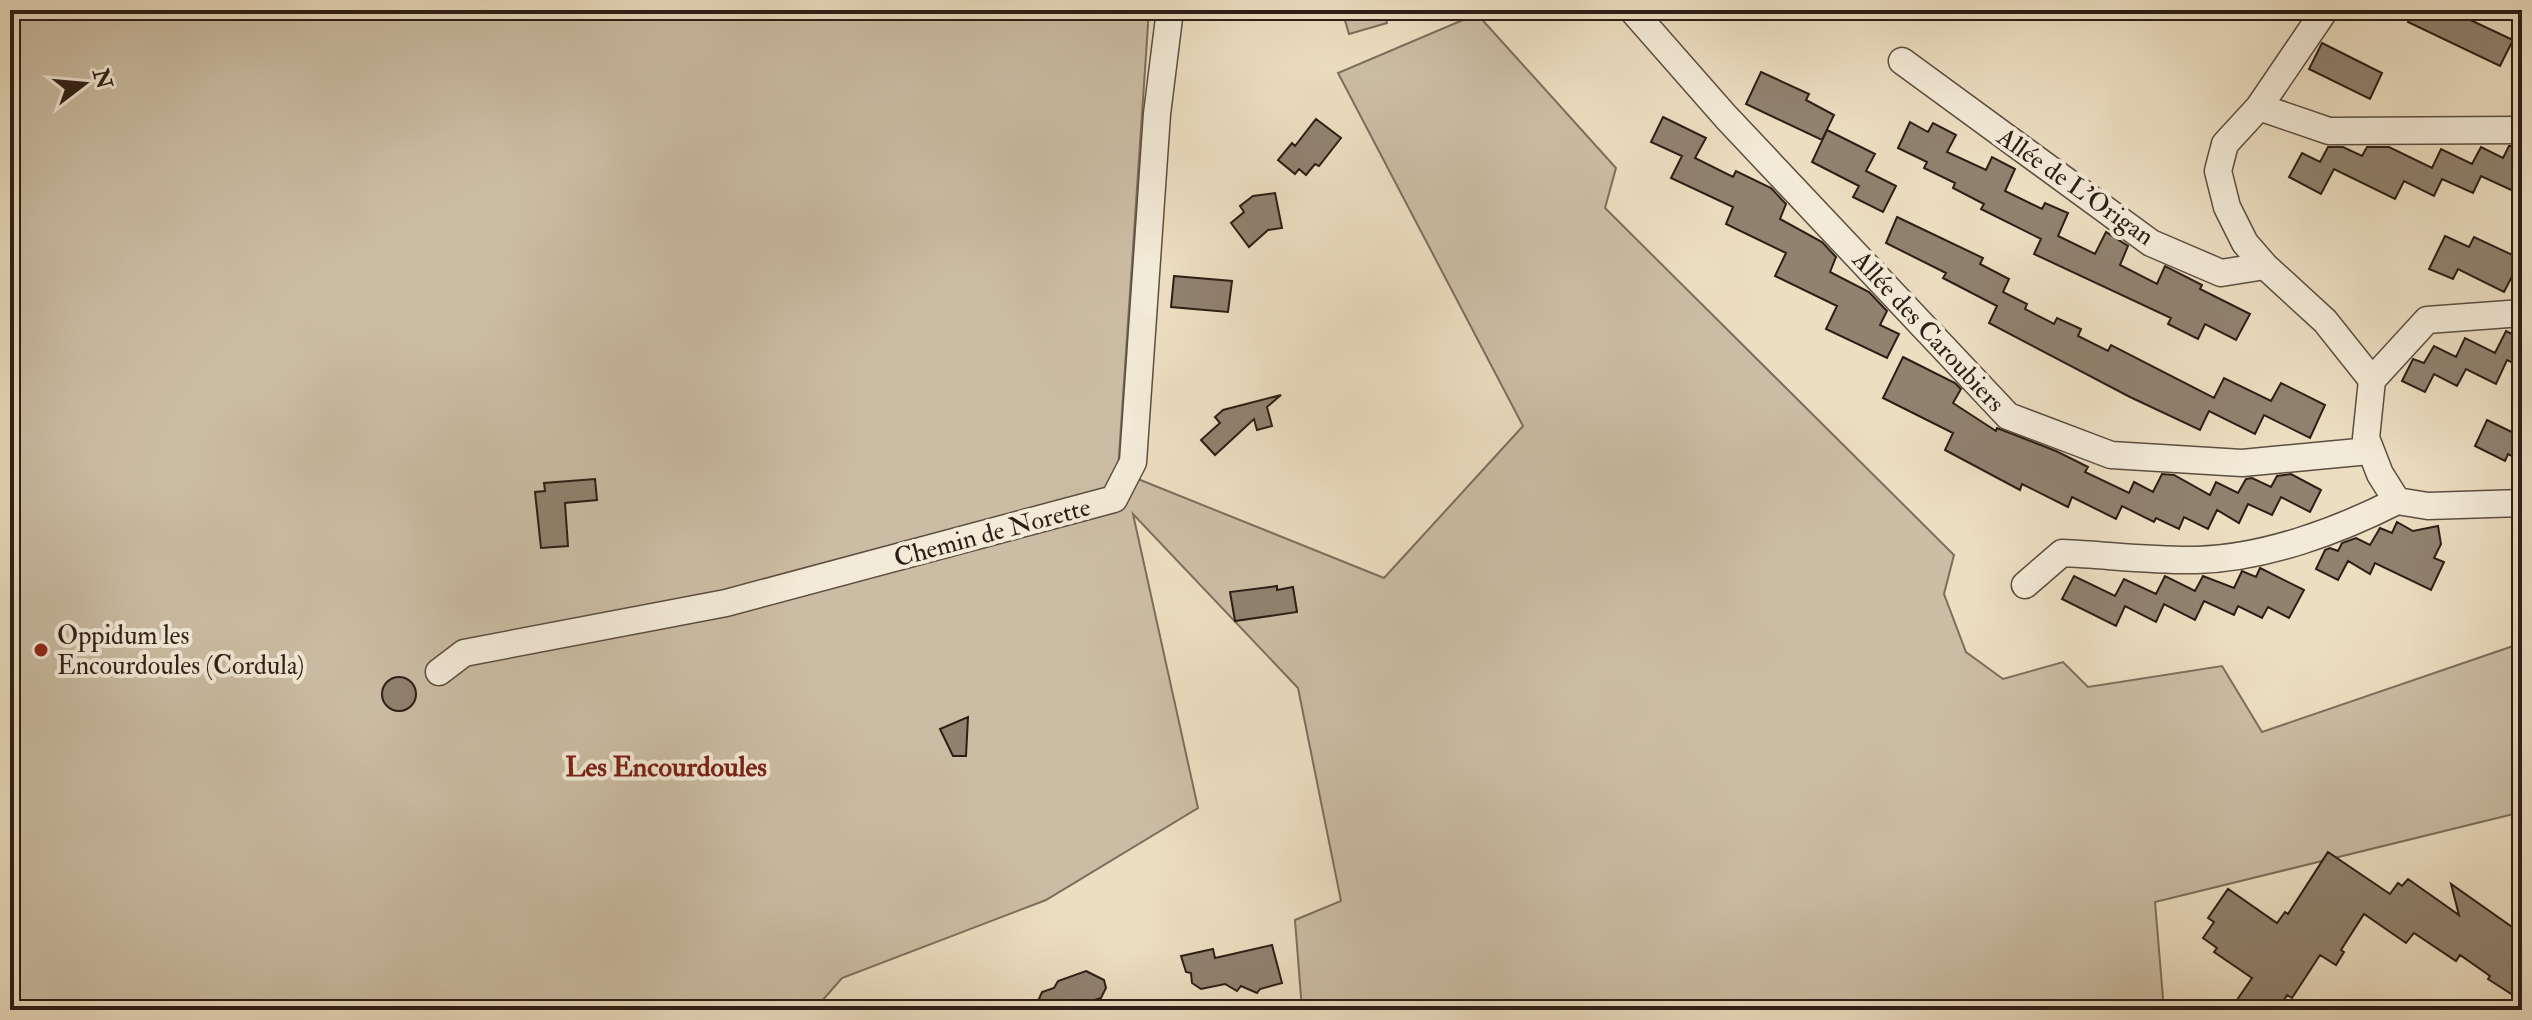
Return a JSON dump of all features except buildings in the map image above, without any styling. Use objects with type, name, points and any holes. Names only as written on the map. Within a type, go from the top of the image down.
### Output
[{"type":"street","name":"Chemin de Norette","points":[[439,672],[464,653],[726,603],[1114,499],[1133,462],[1157,114],[1170,10]]},
{"type":"street","name":"Allée des Caroubiers","points":[[1632,10],[1726,117],[2008,416],[2111,455],[2242,463],[2369,451]]},
{"type":"street","points":[[2325,10],[2259,107],[2225,144],[2218,171],[2227,207],[2245,243],[2265,266],[2325,321],[2372,380]]},
{"type":"street","name":"Allée de L'Origan","points":[[1902,61],[2151,243],[2221,273],[2265,266]]},
{"type":"street","points":[[2259,107],[2329,131],[2522,130]]},
{"type":"street","points":[[2397,501],[2380,474],[2366,438],[2372,380],[2427,320],[2522,313]]},
{"type":"street","points":[[2025,585],[2062,553],[2199,560],[2274,548],[2351,524],[2397,501],[2428,506],[2522,503]]},
{"type":"shaded area","points":[[10,10],[1149,10],[1118,471],[1384,578],[1523,426],[1338,73],[1477,14],[1616,168],[1605,208],[1954,555],[1944,594],[1966,652],[2003,679],[2063,662],[2088,687],[2222,666],[2262,732],[2522,643],[2522,812],[2155,902],[2164,1010],[1302,1010],[1295,920],[1341,901],[1298,688],[1133,514],[1198,808],[1046,900],[842,978],[814,1010],[10,1010]]},
{"type":"shaded area","points":[[1342,10],[1383,10],[1387,23],[1349,34]]},
{"type":"place","name":"Oppidum les Encourdoules (Cordula)","points":[[41,650]]},
{"type":"district","name":"Les Encourdoules","points":[[666,766]]}]
